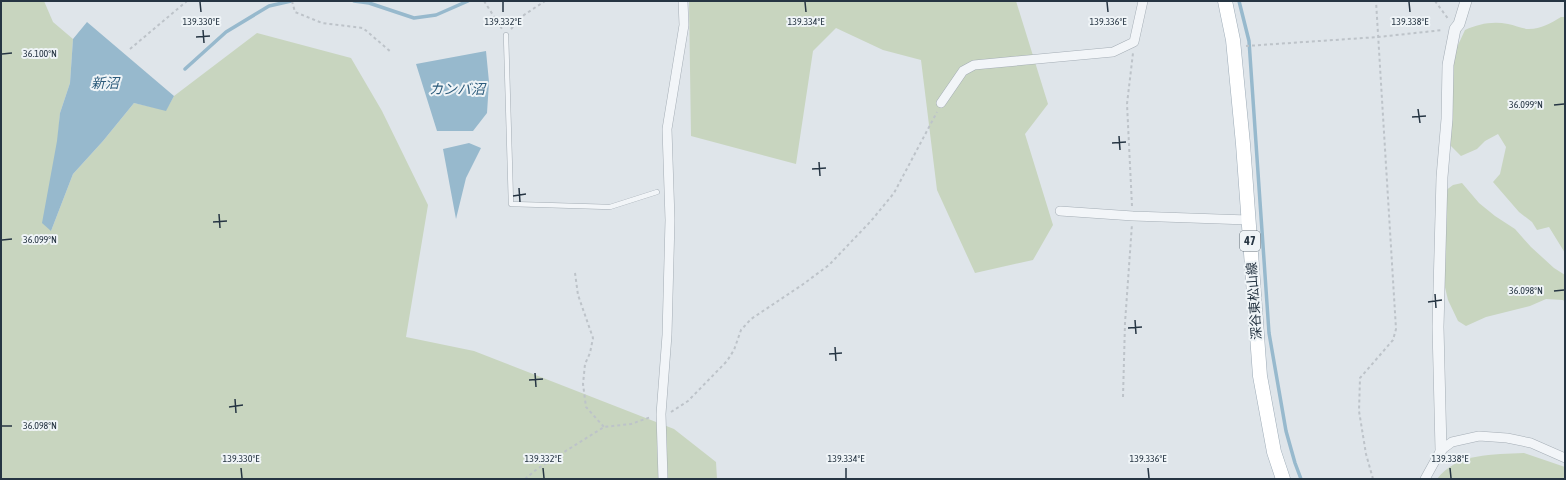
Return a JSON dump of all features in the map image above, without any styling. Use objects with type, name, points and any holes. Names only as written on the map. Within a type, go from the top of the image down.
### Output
[{"type":"main road","name":"深谷東松山線","points":[[1225,1],[1233,47],[1243,144],[1260,376],[1274,452],[1283,479]]},
{"type":"street","points":[[663,479],[661,414],[667,335],[670,220],[667,129],[684,25],[683,1]]},
{"type":"street","points":[[941,103],[963,71],[974,65],[1113,52],[1134,42],[1143,1]]},
{"type":"street","points":[[1441,450],[1438,327],[1442,176],[1447,119],[1448,65],[1455,29],[1459,24],[1466,1]]},
{"type":"street","points":[[1060,211],[1133,216],[1248,220]]},
{"type":"street","points":[[1425,479],[1441,450],[1452,442],[1479,436],[1507,438],[1531,443],[1565,458]]},
{"type":"lane","points":[[506,35],[511,204],[610,207],[657,192]]},
{"type":"path","points":[[130,49],[187,1]]},
{"type":"path","points":[[292,1],[295,12],[322,23],[364,28],[391,52]]},
{"type":"path","points":[[484,1],[506,35],[524,15],[545,1]]},
{"type":"path","points":[[1374,479],[1366,454],[1359,411],[1360,378],[1392,340],[1396,330],[1376,1]]},
{"type":"path","points":[[1233,47],[1378,37],[1455,29],[1435,1]]},
{"type":"path","points":[[525,479],[537,469],[604,427],[631,424],[661,414],[673,412],[688,401],[727,361],[734,350],[741,330],[751,319],[829,265],[871,221],[894,193],[941,103]]},
{"type":"path","points":[[575,273],[578,295],[593,338],[590,353],[585,364],[583,384],[586,407],[604,427]]},
{"type":"green space","points":[[1,1],[44,1],[53,22],[73,39],[70,83],[60,113],[51,231],[73,174],[103,141],[134,103],[166,110],[174,96],[257,33],[351,58],[382,111],[428,205],[406,337],[474,351],[674,429],[716,462],[717,479],[1,479]]},
{"type":"green space","points":[[689,1],[1016,1],[1048,104],[1025,134],[1053,225],[1033,260],[975,273],[937,190],[921,60],[883,50],[836,28],[813,51],[796,164],[691,136]]},
{"type":"green space","points":[[1561,17],[1565,17],[1565,253],[1549,227],[1537,230],[1532,222],[1519,212],[1493,182],[1500,174],[1506,147],[1498,134],[1485,141],[1477,149],[1461,156],[1450,145],[1449,133],[1451,58],[1465,30],[1475,26],[1491,23],[1502,23],[1526,29],[1533,29],[1546,25]]},
{"type":"green space","points":[[1462,183],[1479,203],[1515,229],[1531,247],[1554,268],[1565,275],[1565,302],[1563,300],[1546,299],[1530,306],[1486,317],[1466,326],[1458,321],[1448,300],[1443,279],[1445,191],[1453,185]]},
{"type":"green space","points":[[1524,453],[1565,467],[1565,479],[1437,479],[1445,470],[1466,459],[1488,455]]},
{"type":"water","name":"新沼","points":[[87,22],[174,96],[166,111],[134,103],[103,141],[73,174],[51,231],[42,223],[57,141],[60,113],[70,83],[73,39]]},
{"type":"water","name":"カンバ沼","points":[[486,51],[489,82],[487,113],[473,131],[437,131],[416,64]]},
{"type":"water","points":[[469,143],[481,148],[466,178],[456,219],[443,149]]},
{"type":"waterway","points":[[185,69],[226,32],[269,6],[291,1]]},
{"type":"waterway","points":[[354,1],[369,3],[414,18],[436,15],[468,1]]},
{"type":"waterway","points":[[1239,1],[1249,41],[1269,333],[1286,431],[1301,479]]}]
